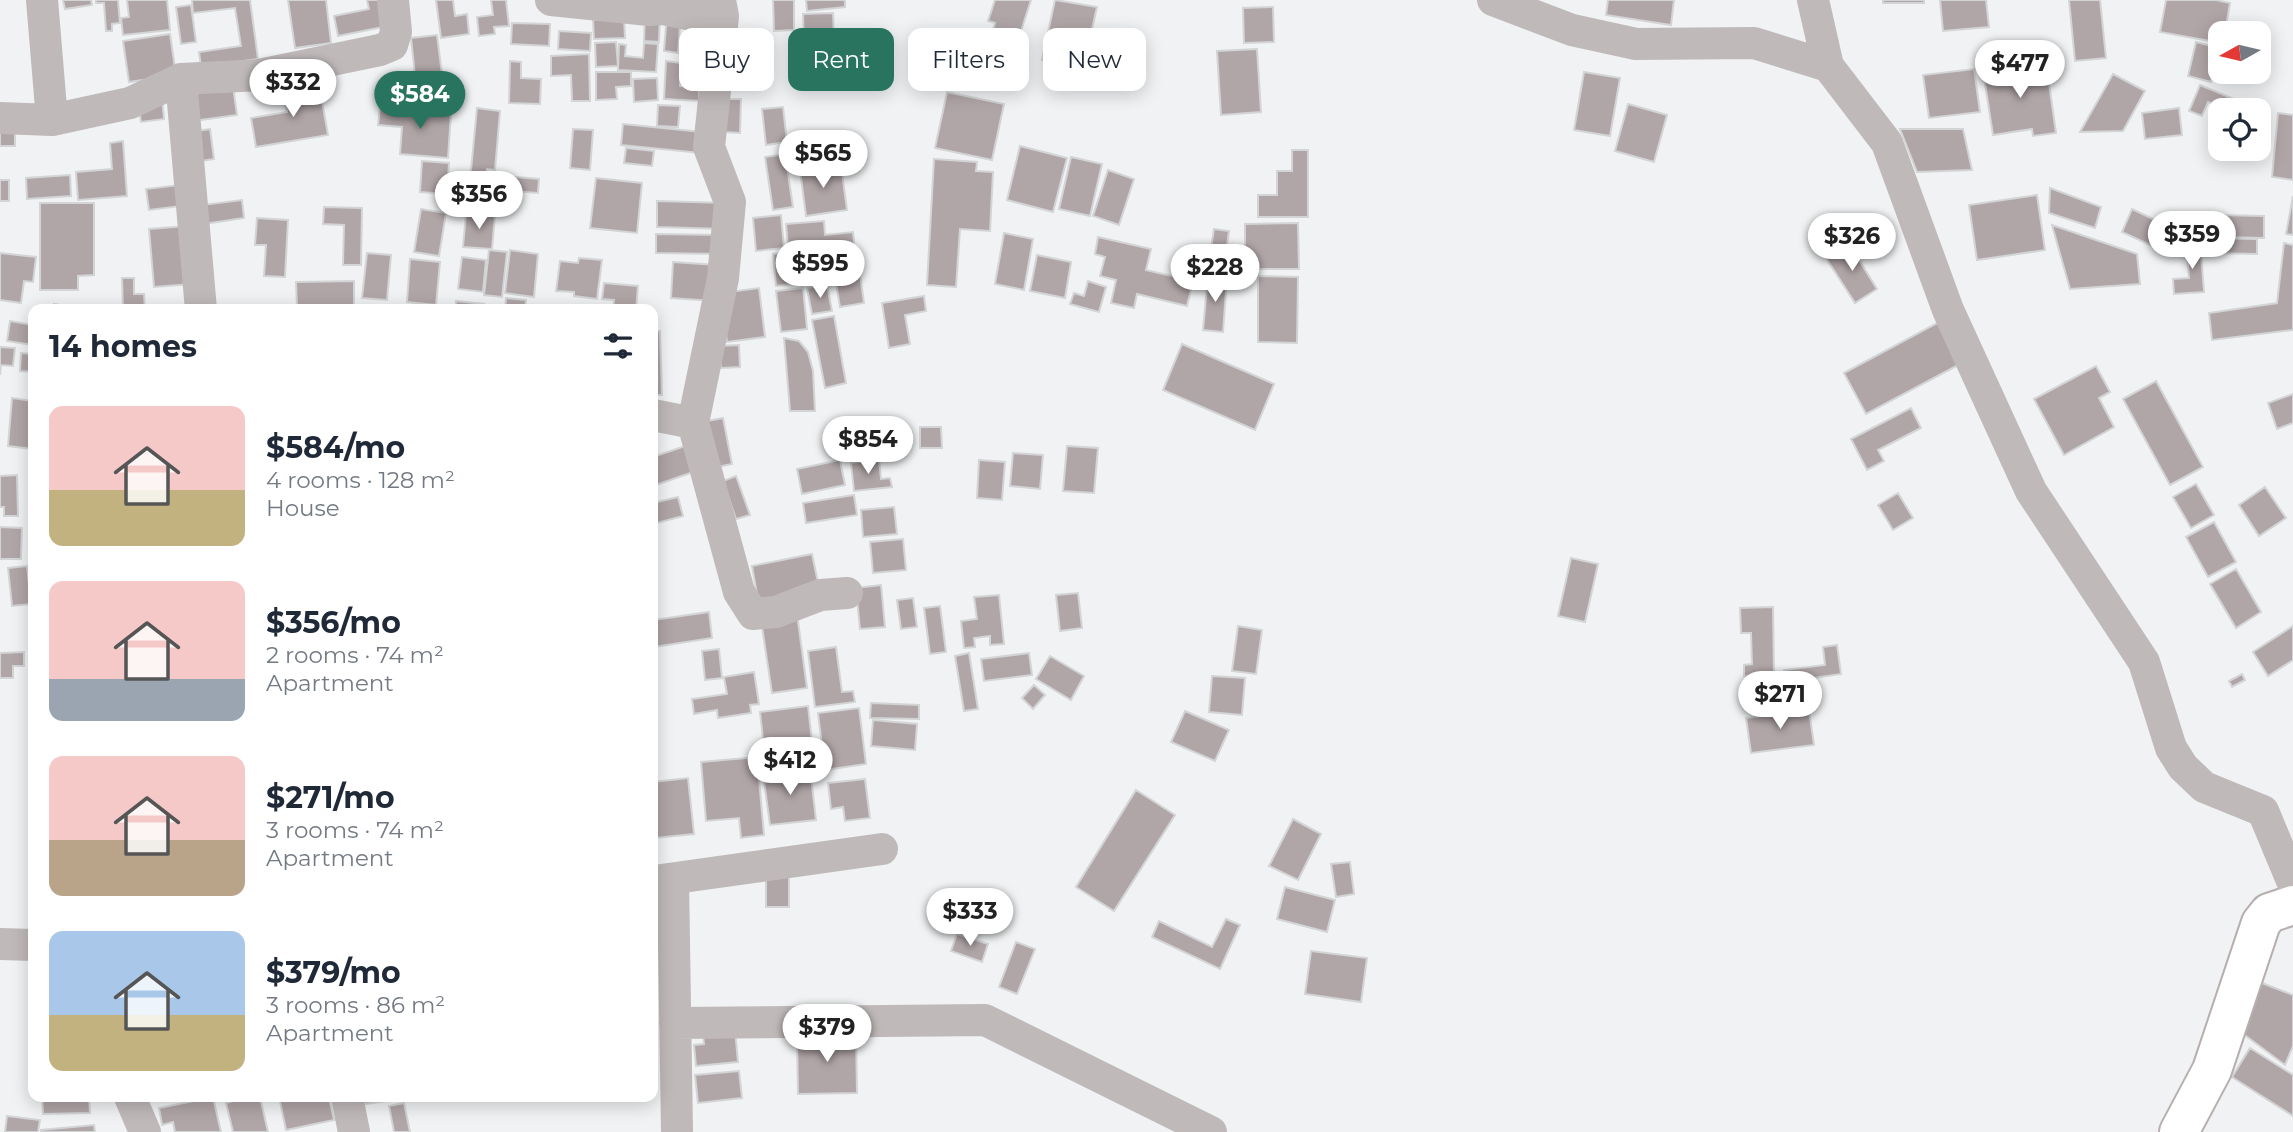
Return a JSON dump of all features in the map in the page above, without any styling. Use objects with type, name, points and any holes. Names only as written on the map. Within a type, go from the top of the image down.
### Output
[{"type":"street","points":[[42,0],[52,120]]},
{"type":"street","points":[[0,118],[52,120],[130,103],[181,79],[259,75],[380,50],[392,45],[396,32],[393,0]]},
{"type":"street","points":[[551,0],[649,10],[663,9],[697,16],[722,8],[709,147],[730,202],[723,278],[693,423],[739,592],[752,614],[776,612],[820,595],[847,593]]},
{"type":"street","points":[[1493,0],[1572,30],[1636,44],[1754,43],[1828,66]]},
{"type":"street","points":[[1813,0],[1828,66],[1887,143],[1948,310],[2031,491],[2144,662],[2171,747],[2183,767],[2204,787],[2263,811],[2293,883]]},
{"type":"street","points":[[181,79],[200,304]]},
{"type":"street","points":[[658,416],[693,423]]},
{"type":"street","points":[[677,1132],[676,1023],[663,880],[882,849]]},
{"type":"street","points":[[2179,1132],[2212,1069],[2261,923],[2269,913],[2293,905]]},
{"type":"street","points":[[0,944],[28,945]]},
{"type":"street","points":[[676,1023],[985,1020],[1211,1132]]},
{"type":"street","points":[[132,1102],[145,1132]]},
{"type":"street","points":[[348,1102],[354,1132]]},
{"type":"building","points":[[63,0],[91,0],[92,5],[65,9]]},
{"type":"building","points":[[96,0],[118,0],[120,23],[112,24],[112,31],[106,31],[104,3],[96,3]]},
{"type":"building","points":[[127,0],[167,0],[170,30],[123,35],[121,18],[129,17]]},
{"type":"building","points":[[192,0],[250,0],[258,59],[201,67],[199,52],[241,46],[235,8],[193,13]]},
{"type":"building","points":[[288,0],[326,0],[331,43],[295,48]]},
{"type":"building","points":[[367,0],[388,0],[393,25],[338,36],[334,16],[369,9]]},
{"type":"building","points":[[436,0],[453,0],[455,16],[467,14],[469,34],[441,38]]},
{"type":"building","points":[[491,0],[506,0],[509,26],[494,27],[495,34],[479,36],[477,17],[493,15]]},
{"type":"building","points":[[773,0],[794,0],[794,28],[774,31]]},
{"type":"building","points":[[806,0],[845,0],[845,7],[807,11]]},
{"type":"building","points":[[995,0],[1031,0],[1022,28],[993,28],[995,23],[988,21]]},
{"type":"building","points":[[1055,0],[1097,7],[1092,28],[1049,28]]},
{"type":"building","points":[[1608,0],[1674,0],[1671,25],[1606,15]]},
{"type":"building","points":[[1883,0],[1924,0],[1924,3],[1883,3]]},
{"type":"building","points":[[1940,0],[1986,0],[1989,27],[1943,31]]},
{"type":"building","points":[[2069,0],[2100,0],[2106,58],[2075,61]]},
{"type":"building","points":[[2166,0],[2216,0],[2230,3],[2227,21],[2208,21],[2208,41],[2160,32]]},
{"type":"building","points":[[191,5],[196,42],[181,44],[176,7]]},
{"type":"building","points":[[1273,7],[1274,42],[1244,43],[1243,8]]},
{"type":"building","points":[[833,13],[834,28],[804,28],[803,14]]},
{"type":"building","points":[[645,14],[660,14],[659,42],[644,41]]},
{"type":"building","points":[[667,14],[680,27],[678,53],[664,51]]},
{"type":"building","points":[[624,18],[625,38],[594,39],[593,20]]},
{"type":"building","points":[[512,23],[550,24],[549,46],[511,44]]},
{"type":"building","points":[[559,31],[591,33],[590,51],[558,49]]},
{"type":"building","points":[[170,34],[176,75],[129,82],[123,41]]},
{"type":"building","points":[[437,35],[443,82],[416,85],[411,38]]},
{"type":"building","points":[[616,42],[618,66],[596,67],[595,43]]},
{"type":"building","points":[[2196,42],[2208,45],[2208,81],[2188,76]]},
{"type":"building","points":[[644,43],[658,44],[656,72],[618,70],[619,44],[626,45],[625,56],[643,58]]},
{"type":"building","points":[[1257,49],[1261,112],[1221,115],[1217,51]]},
{"type":"building","points":[[589,54],[590,101],[572,101],[571,75],[551,76],[551,56]]},
{"type":"building","points":[[510,61],[521,62],[521,78],[541,79],[540,104],[509,103]]},
{"type":"building","points":[[666,61],[679,63],[679,91],[699,91],[699,101],[664,99]]},
{"type":"building","points":[[2046,62],[2056,133],[2033,136],[2032,129],[1993,135],[1983,71]]},
{"type":"building","points":[[1974,69],[1980,112],[1929,118],[1923,75]]},
{"type":"building","points":[[596,72],[631,72],[631,86],[616,87],[617,99],[596,100]]},
{"type":"building","points":[[1584,72],[1620,78],[1610,136],[1574,130]]},
{"type":"building","points":[[2113,74],[2145,91],[2123,131],[2080,132]]},
{"type":"building","points":[[657,78],[658,100],[634,102],[633,79]]},
{"type":"building","points":[[232,79],[237,115],[193,121],[188,85]]},
{"type":"building","points":[[319,84],[328,135],[256,147],[251,118],[287,112],[283,90]]},
{"type":"building","points":[[2200,85],[2232,98],[2208,98],[2202,116],[2189,111]]},
{"type":"building","points":[[947,92],[1004,104],[992,160],[935,148]]},
{"type":"building","points":[[162,99],[164,119],[141,122],[138,102]]},
{"type":"building","points":[[725,99],[741,99],[740,133],[724,132]]},
{"type":"building","points":[[1628,104],[1667,115],[1654,162],[1615,151]]},
{"type":"building","points":[[658,105],[680,106],[678,127],[657,126]]},
{"type":"building","points":[[380,107],[451,113],[448,158],[400,154],[402,127],[378,125]]},
{"type":"building","points":[[783,107],[787,142],[766,145],[762,109]]},
{"type":"building","points":[[477,108],[500,111],[495,170],[487,169],[485,183],[470,181]]},
{"type":"building","points":[[2179,108],[2182,135],[2145,139],[2142,113]]},
{"type":"building","points":[[2278,113],[2293,115],[2293,180],[2272,177]]},
{"type":"building","points":[[15,123],[15,146],[0,146],[0,124]]},
{"type":"building","points":[[623,124],[702,132],[701,153],[621,145]]},
{"type":"building","points":[[210,129],[214,159],[195,162],[191,132]]},
{"type":"building","points":[[573,129],[593,130],[590,170],[570,168]]},
{"type":"building","points":[[1900,129],[1963,129],[1972,170],[1917,172]]},
{"type":"building","points":[[123,141],[127,196],[78,200],[76,172],[112,169],[110,143]]},
{"type":"building","points":[[1020,146],[1067,158],[1053,212],[1007,200]]},
{"type":"building","points":[[626,148],[654,151],[652,166],[624,163]]},
{"type":"building","points":[[1292,150],[1308,150],[1308,217],[1258,217],[1258,195],[1277,195],[1277,171],[1292,171]]},
{"type":"building","points":[[785,154],[793,207],[773,210],[765,157]]},
{"type":"building","points":[[1071,157],[1102,164],[1090,216],[1059,209]]},
{"type":"building","points":[[934,159],[977,162],[976,171],[993,172],[990,231],[960,229],[956,287],[927,285]]},
{"type":"building","points":[[422,161],[449,163],[447,194],[420,192]]},
{"type":"building","points":[[841,165],[847,210],[806,216],[800,170]]},
{"type":"building","points":[[1108,170],[1134,179],[1119,225],[1093,216]]},
{"type":"building","points":[[70,175],[71,196],[27,199],[26,178]]},
{"type":"building","points":[[494,175],[539,179],[538,193],[512,191],[510,210],[491,208]]},
{"type":"building","points":[[596,178],[642,183],[637,233],[590,228]]},
{"type":"building","points":[[0,180],[9,180],[9,201],[0,201]]},
{"type":"building","points":[[179,185],[181,206],[149,210],[146,189]]},
{"type":"building","points":[[466,185],[487,187],[485,211],[464,209]]},
{"type":"building","points":[[2050,188],[2101,207],[2095,228],[2049,213]]},
{"type":"building","points":[[2037,195],[2045,250],[1977,260],[1969,205]]},
{"type":"building","points":[[2293,196],[2293,235],[2286,234]]},
{"type":"building","points":[[242,200],[244,218],[197,225],[194,206]]},
{"type":"building","points":[[657,201],[725,203],[725,229],[657,227]]},
{"type":"building","points":[[40,203],[94,203],[94,275],[78,276],[78,290],[40,290]]},
{"type":"building","points":[[324,207],[362,208],[361,265],[343,265],[344,225],[323,224]]},
{"type":"building","points":[[421,209],[446,213],[439,256],[414,252]]},
{"type":"building","points":[[2132,209],[2176,230],[2165,252],[2122,232]]},
{"type":"building","points":[[466,213],[495,215],[492,249],[463,247]]},
{"type":"building","points":[[781,215],[784,248],[756,251],[753,218]]},
{"type":"building","points":[[2217,215],[2264,216],[2264,238],[2216,237]]},
{"type":"building","points":[[257,218],[288,220],[285,277],[264,276],[266,245],[255,245]]},
{"type":"building","points":[[824,221],[825,235],[853,232],[855,253],[819,256],[818,244],[788,247],[786,224]]},
{"type":"building","points":[[1298,223],[1299,269],[1245,269],[1245,224]]},
{"type":"building","points":[[2052,225],[2137,254],[2140,284],[2070,289]]},
{"type":"building","points":[[187,226],[191,284],[154,287],[149,229]]},
{"type":"building","points":[[1214,229],[1229,231],[1224,268],[1208,266]]},
{"type":"building","points":[[1004,233],[1033,239],[1024,290],[995,284]]},
{"type":"building","points":[[656,234],[721,235],[721,254],[656,253]]},
{"type":"building","points":[[1098,237],[1151,249],[1146,270],[1193,281],[1187,306],[1137,294],[1134,308],[1111,303],[1116,280],[1100,276],[1105,257],[1095,254]]},
{"type":"building","points":[[2213,238],[2257,239],[2257,254],[2212,253]]},
{"type":"building","points":[[2200,240],[2204,292],[2174,294],[2173,279],[2189,278],[2186,241]]},
{"type":"building","points":[[2284,243],[2293,245],[2293,330],[2212,340],[2209,313],[2277,303]]},
{"type":"building","points":[[1849,244],[1877,289],[1855,303],[1826,258]]},
{"type":"building","points":[[489,250],[507,252],[502,297],[484,295]]},
{"type":"building","points":[[510,250],[538,254],[534,297],[505,293]]},
{"type":"building","points":[[798,251],[799,261],[829,258],[831,280],[776,286],[773,254]]},
{"type":"building","points":[[0,253],[36,257],[33,282],[24,281],[21,303],[0,300]]},
{"type":"building","points":[[367,253],[391,255],[387,300],[362,298]]},
{"type":"building","points":[[1037,255],[1071,262],[1065,298],[1030,291]]},
{"type":"building","points":[[462,257],[486,260],[483,292],[458,289]]},
{"type":"building","points":[[579,258],[602,260],[597,299],[574,296],[574,292],[556,291],[560,261],[578,263]]},
{"type":"building","points":[[410,259],[440,262],[436,304],[407,302]]},
{"type":"building","points":[[673,262],[716,265],[713,301],[671,298]]},
{"type":"building","points":[[860,274],[864,303],[840,307],[835,278]]},
{"type":"building","points":[[1208,275],[1227,277],[1223,332],[1203,330]]},
{"type":"building","points":[[1258,276],[1298,277],[1297,343],[1258,342]]},
{"type":"building","points":[[122,278],[134,278],[134,294],[144,294],[145,304],[123,304]]},
{"type":"building","points":[[354,281],[354,304],[297,304],[296,282]]},
{"type":"building","points":[[1088,281],[1106,287],[1099,312],[1070,304],[1074,293],[1084,296]]},
{"type":"building","points":[[604,283],[638,286],[636,304],[614,304],[614,300],[602,299]]},
{"type":"building","points":[[827,285],[832,311],[812,314],[807,288]]},
{"type":"building","points":[[759,288],[765,337],[727,342],[721,293]]},
{"type":"building","points":[[803,288],[807,329],[781,332],[776,291]]},
{"type":"building","points":[[924,296],[926,311],[905,315],[910,344],[889,348],[882,303]]},
{"type":"building","points":[[506,298],[526,300],[526,304],[506,304]]},
{"type":"building","points":[[456,301],[484,304],[456,304]]},
{"type":"building","points":[[834,316],[846,383],[825,388],[812,320]]},
{"type":"building","points":[[10,321],[28,324],[28,344],[7,341]]},
{"type":"building","points":[[1939,322],[1962,363],[1866,414],[1844,373]]},
{"type":"building","points":[[660,331],[662,395],[658,395]]},
{"type":"building","points":[[784,338],[799,341],[808,352],[813,371],[815,411],[790,411]]},
{"type":"building","points":[[1182,344],[1274,384],[1255,430],[1163,390]]},
{"type":"building","points":[[739,345],[740,367],[721,368],[719,346]]},
{"type":"building","points":[[0,347],[15,348],[13,366],[1,365],[0,375]]},
{"type":"building","points":[[21,353],[28,354],[28,372],[20,371]]},
{"type":"building","points":[[2096,366],[2110,392],[2099,398],[2114,427],[2064,455],[2034,399]]},
{"type":"building","points":[[2156,381],[2203,467],[2170,485],[2123,399]]},
{"type":"building","points":[[2293,394],[2293,423],[2277,429],[2268,403]]},
{"type":"building","points":[[12,398],[28,400],[28,448],[8,446]]},
{"type":"building","points":[[1911,408],[1921,428],[1878,450],[1884,461],[1867,470],[1851,439]]},
{"type":"building","points":[[723,418],[732,464],[717,467],[707,421]]},
{"type":"building","points":[[920,427],[941,427],[942,448],[920,448]]},
{"type":"building","points":[[688,445],[696,471],[658,484],[658,455]]},
{"type":"building","points":[[1067,446],[1098,448],[1094,493],[1063,491]]},
{"type":"building","points":[[1013,453],[1043,455],[1040,489],[1010,486]]},
{"type":"building","points":[[879,459],[881,479],[890,478],[892,487],[854,491],[851,463]]},
{"type":"building","points":[[840,460],[845,485],[802,494],[797,469]]},
{"type":"building","points":[[979,460],[1005,462],[1002,500],[977,498]]},
{"type":"building","points":[[17,475],[18,516],[4,516],[4,507],[0,507],[0,476]]},
{"type":"building","points":[[736,476],[750,515],[736,519],[723,481]]},
{"type":"building","points":[[2196,484],[2214,515],[2191,528],[2173,497]]},
{"type":"building","points":[[2265,487],[2286,518],[2259,536],[2239,505]]},
{"type":"building","points":[[1898,493],[1913,518],[1893,530],[1878,505]]},
{"type":"building","points":[[854,495],[857,515],[806,523],[803,503]]},
{"type":"building","points":[[678,497],[683,516],[658,523],[658,502]]},
{"type":"building","points":[[894,507],[897,534],[863,537],[861,510]]},
{"type":"building","points":[[2214,522],[2236,562],[2208,577],[2186,537]]},
{"type":"building","points":[[0,527],[22,528],[21,559],[0,559]]},
{"type":"building","points":[[903,539],[906,570],[873,573],[870,542]]},
{"type":"building","points":[[812,554],[820,592],[759,605],[752,566]]},
{"type":"building","points":[[1571,558],[1598,564],[1585,622],[1558,616]]},
{"type":"building","points":[[27,566],[28,604],[12,606],[8,568]]},
{"type":"building","points":[[2236,569],[2261,612],[2236,628],[2210,584]]},
{"type":"building","points":[[881,585],[885,627],[860,629],[856,588]]},
{"type":"building","points":[[1078,593],[1082,628],[1060,631],[1056,595]]},
{"type":"building","points":[[999,595],[1004,644],[990,645],[990,636],[974,638],[975,647],[964,648],[961,621],[977,619],[974,597]]},
{"type":"building","points":[[913,598],[917,627],[901,629],[897,600]]},
{"type":"building","points":[[940,606],[946,652],[930,654],[924,608]]},
{"type":"building","points":[[1773,607],[1774,675],[1744,676],[1744,665],[1752,664],[1751,633],[1741,633],[1740,608]]},
{"type":"building","points":[[709,612],[712,638],[658,646],[658,619]]},
{"type":"building","points":[[797,614],[807,688],[772,693],[761,620]]},
{"type":"building","points":[[1238,626],[1262,630],[1256,674],[1232,671]]},
{"type":"building","points":[[2293,626],[2293,660],[2268,676],[2253,652]]},
{"type":"building","points":[[1837,645],[1841,674],[1786,682],[1784,670],[1825,665],[1823,647]]},
{"type":"building","points":[[836,647],[842,692],[853,691],[855,702],[815,707],[808,651]]},
{"type":"building","points":[[719,649],[722,678],[705,680],[702,651]]},
{"type":"building","points":[[24,652],[24,666],[13,666],[13,678],[0,678],[0,653]]},
{"type":"building","points":[[969,653],[978,709],[964,711],[955,656]]},
{"type":"building","points":[[1029,653],[1032,675],[984,681],[981,659]]},
{"type":"building","points":[[1050,656],[1084,676],[1071,700],[1036,679]]},
{"type":"building","points":[[754,672],[759,704],[750,705],[751,713],[718,718],[717,710],[694,714],[692,699],[727,694],[724,677]]},
{"type":"building","points":[[2242,674],[2245,680],[2232,687],[2229,681]]},
{"type":"building","points":[[1212,676],[1245,678],[1242,715],[1209,712]]},
{"type":"building","points":[[1034,685],[1045,695],[1033,709],[1022,698]]},
{"type":"building","points":[[871,703],[919,705],[919,719],[870,718]]},
{"type":"building","points":[[808,706],[814,760],[766,766],[760,712]]},
{"type":"building","points":[[859,708],[866,764],[825,770],[818,713]]},
{"type":"building","points":[[1809,710],[1814,745],[1751,753],[1746,718]]},
{"type":"building","points":[[1185,711],[1229,730],[1215,761],[1171,742]]},
{"type":"building","points":[[873,720],[917,724],[915,750],[871,746]]},
{"type":"building","points":[[757,757],[764,835],[741,838],[739,818],[706,821],[701,762]]},
{"type":"building","points":[[810,768],[816,820],[770,825],[763,774]]},
{"type":"building","points":[[688,778],[694,834],[658,838],[658,781]]},
{"type":"building","points":[[865,779],[870,818],[845,821],[843,807],[831,809],[828,783]]},
{"type":"building","points":[[1136,790],[1175,815],[1114,911],[1076,887]]},
{"type":"building","points":[[1293,819],[1321,834],[1298,880],[1269,866]]},
{"type":"building","points":[[1350,862],[1354,894],[1336,897],[1331,864]]},
{"type":"building","points":[[766,876],[789,876],[789,907],[766,907]]},
{"type":"building","points":[[1285,887],[1335,900],[1327,932],[1277,919]]},
{"type":"building","points":[[1226,919],[1240,925],[1220,969],[1152,937],[1159,921],[1212,947]]},
{"type":"building","points":[[957,934],[988,944],[982,962],[951,951]]},
{"type":"building","points":[[1016,942],[1035,949],[1017,994],[999,987]]},
{"type":"building","points":[[1311,951],[1367,958],[1361,1002],[1305,994]]},
{"type":"building","points":[[2262,983],[2293,995],[2293,1046],[2285,1065],[2242,1033]]},
{"type":"building","points":[[735,1030],[738,1062],[696,1066],[694,1045],[704,1044],[703,1034]]},
{"type":"building","points":[[856,1035],[857,1093],[798,1094],[797,1036]]},
{"type":"building","points":[[2250,1048],[2293,1075],[2293,1116],[2232,1077]]},
{"type":"building","points":[[739,1071],[742,1098],[698,1103],[695,1075]]},
{"type":"building","points":[[42,1102],[89,1102],[90,1113],[43,1114]]},
{"type":"building","points":[[188,1102],[214,1102],[221,1132],[175,1132],[173,1122],[162,1125],[159,1108]]},
{"type":"building","points":[[261,1102],[268,1132],[233,1132],[226,1103]]},
{"type":"building","points":[[280,1102],[330,1102],[334,1120],[286,1130]]},
{"type":"building","points":[[404,1103],[410,1132],[394,1132],[389,1106]]},
{"type":"building","points":[[7,1116],[40,1120],[38,1132],[5,1132]]},
{"type":"building","points":[[94,1125],[95,1132],[41,1132],[41,1130]]}]
